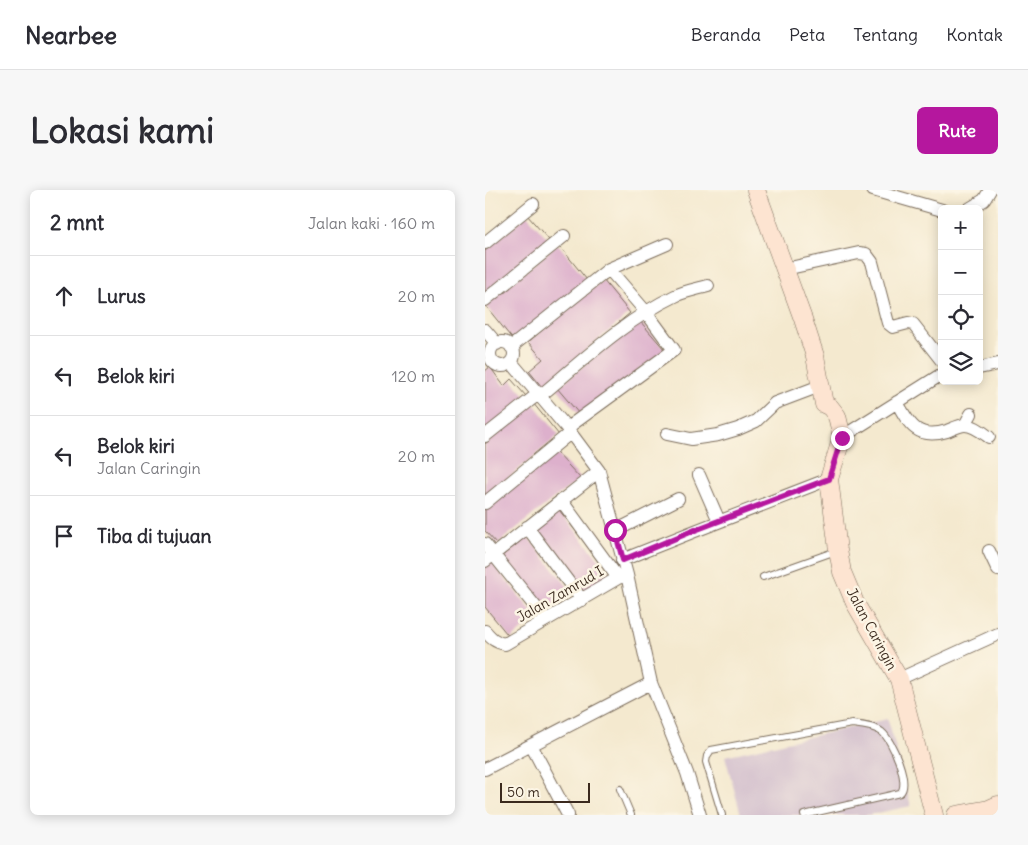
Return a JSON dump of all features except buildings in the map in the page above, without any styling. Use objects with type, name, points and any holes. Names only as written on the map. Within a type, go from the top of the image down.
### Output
[{"type":"street","points":[[755,190],[815,356],[824,404],[830,407],[837,416],[842,438],[938,376]]},
{"type":"street","points":[[873,190],[938,209]]},
{"type":"street","points":[[976,205],[984,200],[991,190]]},
{"type":"street","points":[[486,241],[533,204]]},
{"type":"street","points":[[485,300],[564,236]]},
{"type":"street","points":[[511,347],[609,269],[667,244]]},
{"type":"street","points":[[785,269],[859,253],[866,254],[871,262],[888,323],[893,327],[908,323],[913,324],[938,356]]},
{"type":"street","points":[[485,502],[568,430],[673,350],[646,312],[609,269]]},
{"type":"street","points":[[485,436],[646,312],[677,296],[708,286]]},
{"type":"street","points":[[485,330],[497,344]]},
{"type":"street","points":[[504,343],[511,347],[514,356],[511,362],[501,366],[489,364],[491,350],[497,344],[504,343]]},
{"type":"street","points":[[511,362],[568,430],[599,471],[623,560],[623,576],[651,684],[687,773],[700,815]]},
{"type":"street","points":[[983,367],[998,364]]},
{"type":"street","points":[[667,434],[691,438],[717,435],[738,429],[756,420],[775,403],[820,386]]},
{"type":"street","points":[[897,402],[913,428],[926,434],[935,434],[968,419],[989,438]]},
{"type":"street","name":"Jalan Caringin","points":[[842,438],[829,479],[837,550],[842,572],[855,603],[899,679],[934,815]]},
{"type":"street","points":[[489,558],[599,471]]},
{"type":"street","points":[[699,475],[719,521]]},
{"type":"street","points":[[623,560],[829,479]]},
{"type":"street","points":[[615,530],[678,499]]},
{"type":"street","points":[[561,500],[623,576]]},
{"type":"street","points":[[527,527],[582,600]]},
{"type":"street","points":[[485,544],[489,558],[546,620]]},
{"type":"street","points":[[989,551],[998,570]]},
{"type":"street","name":"Jalan Zamrud I","points":[[485,631],[497,642],[505,644],[623,576]]},
{"type":"street","points":[[899,679],[998,634]]},
{"type":"street","points":[[485,768],[651,684]]},
{"type":"street","points":[[531,745],[568,815]]},
{"type":"street","points":[[956,815],[993,810]]},
{"type":"lane","points":[[763,577],[837,550]]},
{"type":"lane","points":[[722,815],[706,762],[711,750],[852,724],[882,731],[890,741],[902,772],[905,785],[904,790],[901,793],[804,815]]},
{"type":"lane","points":[[620,789],[631,815]]},
{"type":"shaded area","points":[[888,719],[911,806],[868,815],[741,815],[725,756]]},
{"type":"route","points":[[615,530],[623,560],[695,530],[829,479],[842,438]]}]
